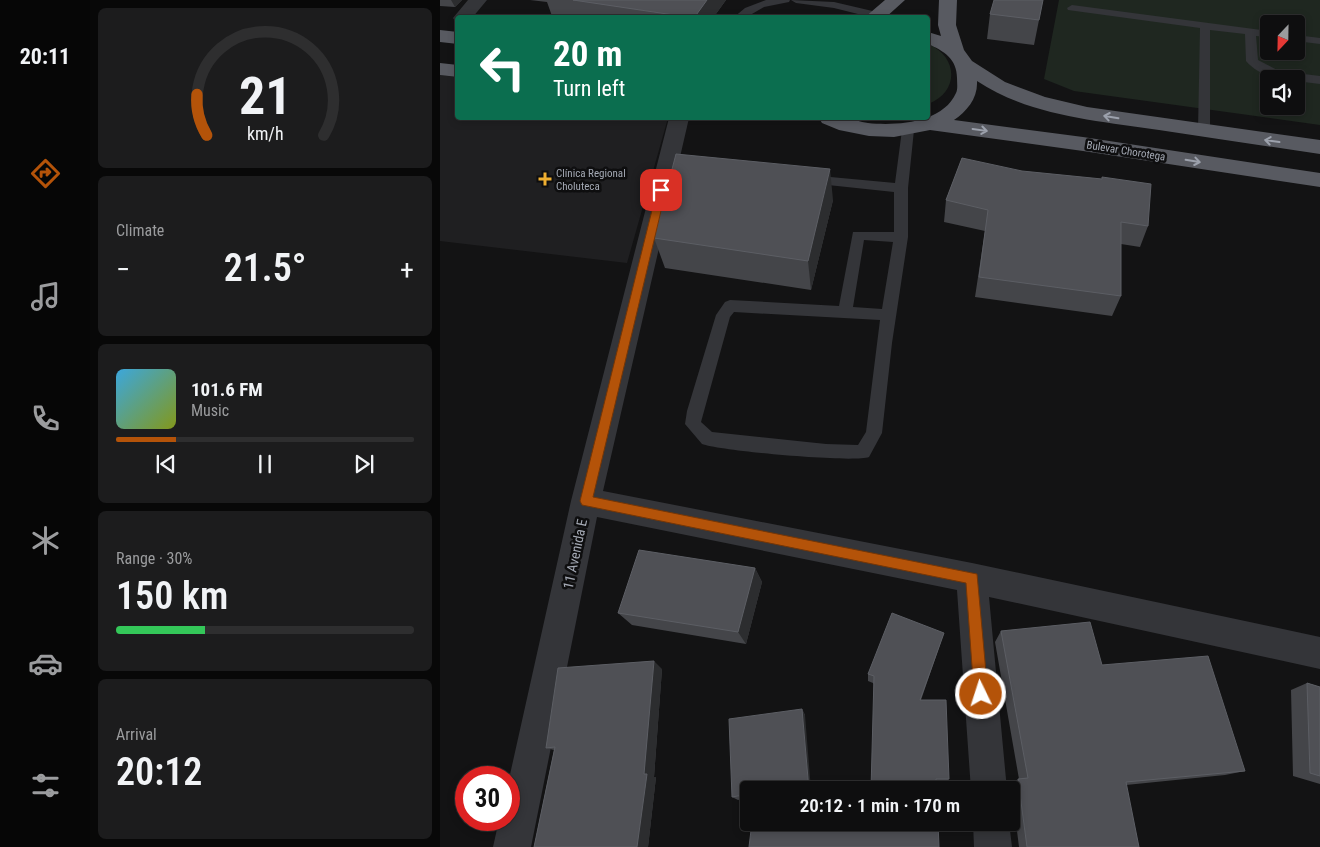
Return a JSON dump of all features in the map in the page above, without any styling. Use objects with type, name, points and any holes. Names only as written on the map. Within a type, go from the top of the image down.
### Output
[{"type":"highway","points":[[876,15],[896,0]]},
{"type":"highway","points":[[834,120],[856,128],[882,132],[908,130],[931,124],[952,112],[966,98],[970,81],[948,25],[948,0]]},
{"type":"highway","points":[[930,38],[938,41],[998,86],[1039,102],[1087,113],[1320,147]]},
{"type":"highway","points":[[440,69],[455,70]]},
{"type":"highway","name":"Bulevar Chorotega","points":[[931,124],[1083,144],[1320,180]]},
{"type":"street","points":[[465,15],[478,0]]},
{"type":"street","name":"11 Avenida E","points":[[512,847],[586,501],[679,120]]},
{"type":"street","points":[[586,501],[972,578],[1320,653]]},
{"type":"street","points":[[972,578],[988,781]]},
{"type":"street","points":[[992,831],[993,847]]},
{"type":"lane","points":[[742,15],[764,2],[785,0]]},
{"type":"lane","points":[[796,0],[834,5],[871,15]]},
{"type":"lane","points":[[1072,8],[1260,33]]},
{"type":"lane","points":[[1204,131],[1205,26]]},
{"type":"lane","points":[[1250,32],[1252,61],[1260,69],[1273,74],[1320,80]]},
{"type":"lane","points":[[1305,39],[1320,41]]},
{"type":"lane","points":[[889,315],[730,306],[723,315],[695,411],[693,424],[708,439],[826,451],[863,452],[874,433],[884,343],[889,315],[901,237],[901,188],[908,130]]},
{"type":"lane","points":[[794,177],[901,188]]},
{"type":"lane","points":[[846,312],[858,235],[901,237]]},
{"type":"shaded area","points":[[1059,0],[1320,0],[1320,125],[1074,91],[1044,79]]},
{"type":"shaded area","points":[[930,45],[938,50],[950,65],[950,83],[946,91],[930,103]]},
{"type":"shaded area","name":"Clínica Regional Choluteca","points":[[440,75],[455,77],[455,120],[667,120],[627,263],[440,241]]},
{"type":"building","points":[[573,0],[707,0],[696,15],[674,15]]},
{"type":"building","points":[[994,0],[1043,0],[1039,20],[990,14]]},
{"type":"building","points":[[676,154],[830,169],[808,261],[654,238]]},
{"type":"building","points":[[962,158],[1022,171],[1102,179],[1102,177],[1151,184],[1148,226],[1121,222],[1121,296],[979,277],[988,210],[946,200]]},
{"type":"building","points":[[639,550],[755,568],[738,632],[618,613]]},
{"type":"building","points":[[892,613],[944,633],[920,700],[946,700],[949,779],[936,779],[936,781],[871,781],[874,676],[868,674]]},
{"type":"building","points":[[1090,622],[1102,665],[1208,656],[1245,771],[1126,782],[1139,847],[1027,847],[1020,781],[1018,779],[1028,778],[1001,631]]},
{"type":"building","points":[[654,661],[644,774],[647,774],[637,847],[534,847],[555,747],[546,748],[558,668]]},
{"type":"building","points":[[1307,683],[1320,687],[1320,776],[1310,773]]},
{"type":"building","points":[[802,709],[808,781],[740,781],[740,796],[732,797],[729,719]]},
{"type":"building","points":[[751,831],[938,831],[939,847],[749,847]]},
{"type":"place","name":"Clínica Regional Choluteca","points":[[545,179]]},
{"type":"route","points":[[661,190],[586,501],[972,578],[981,694]]}]
